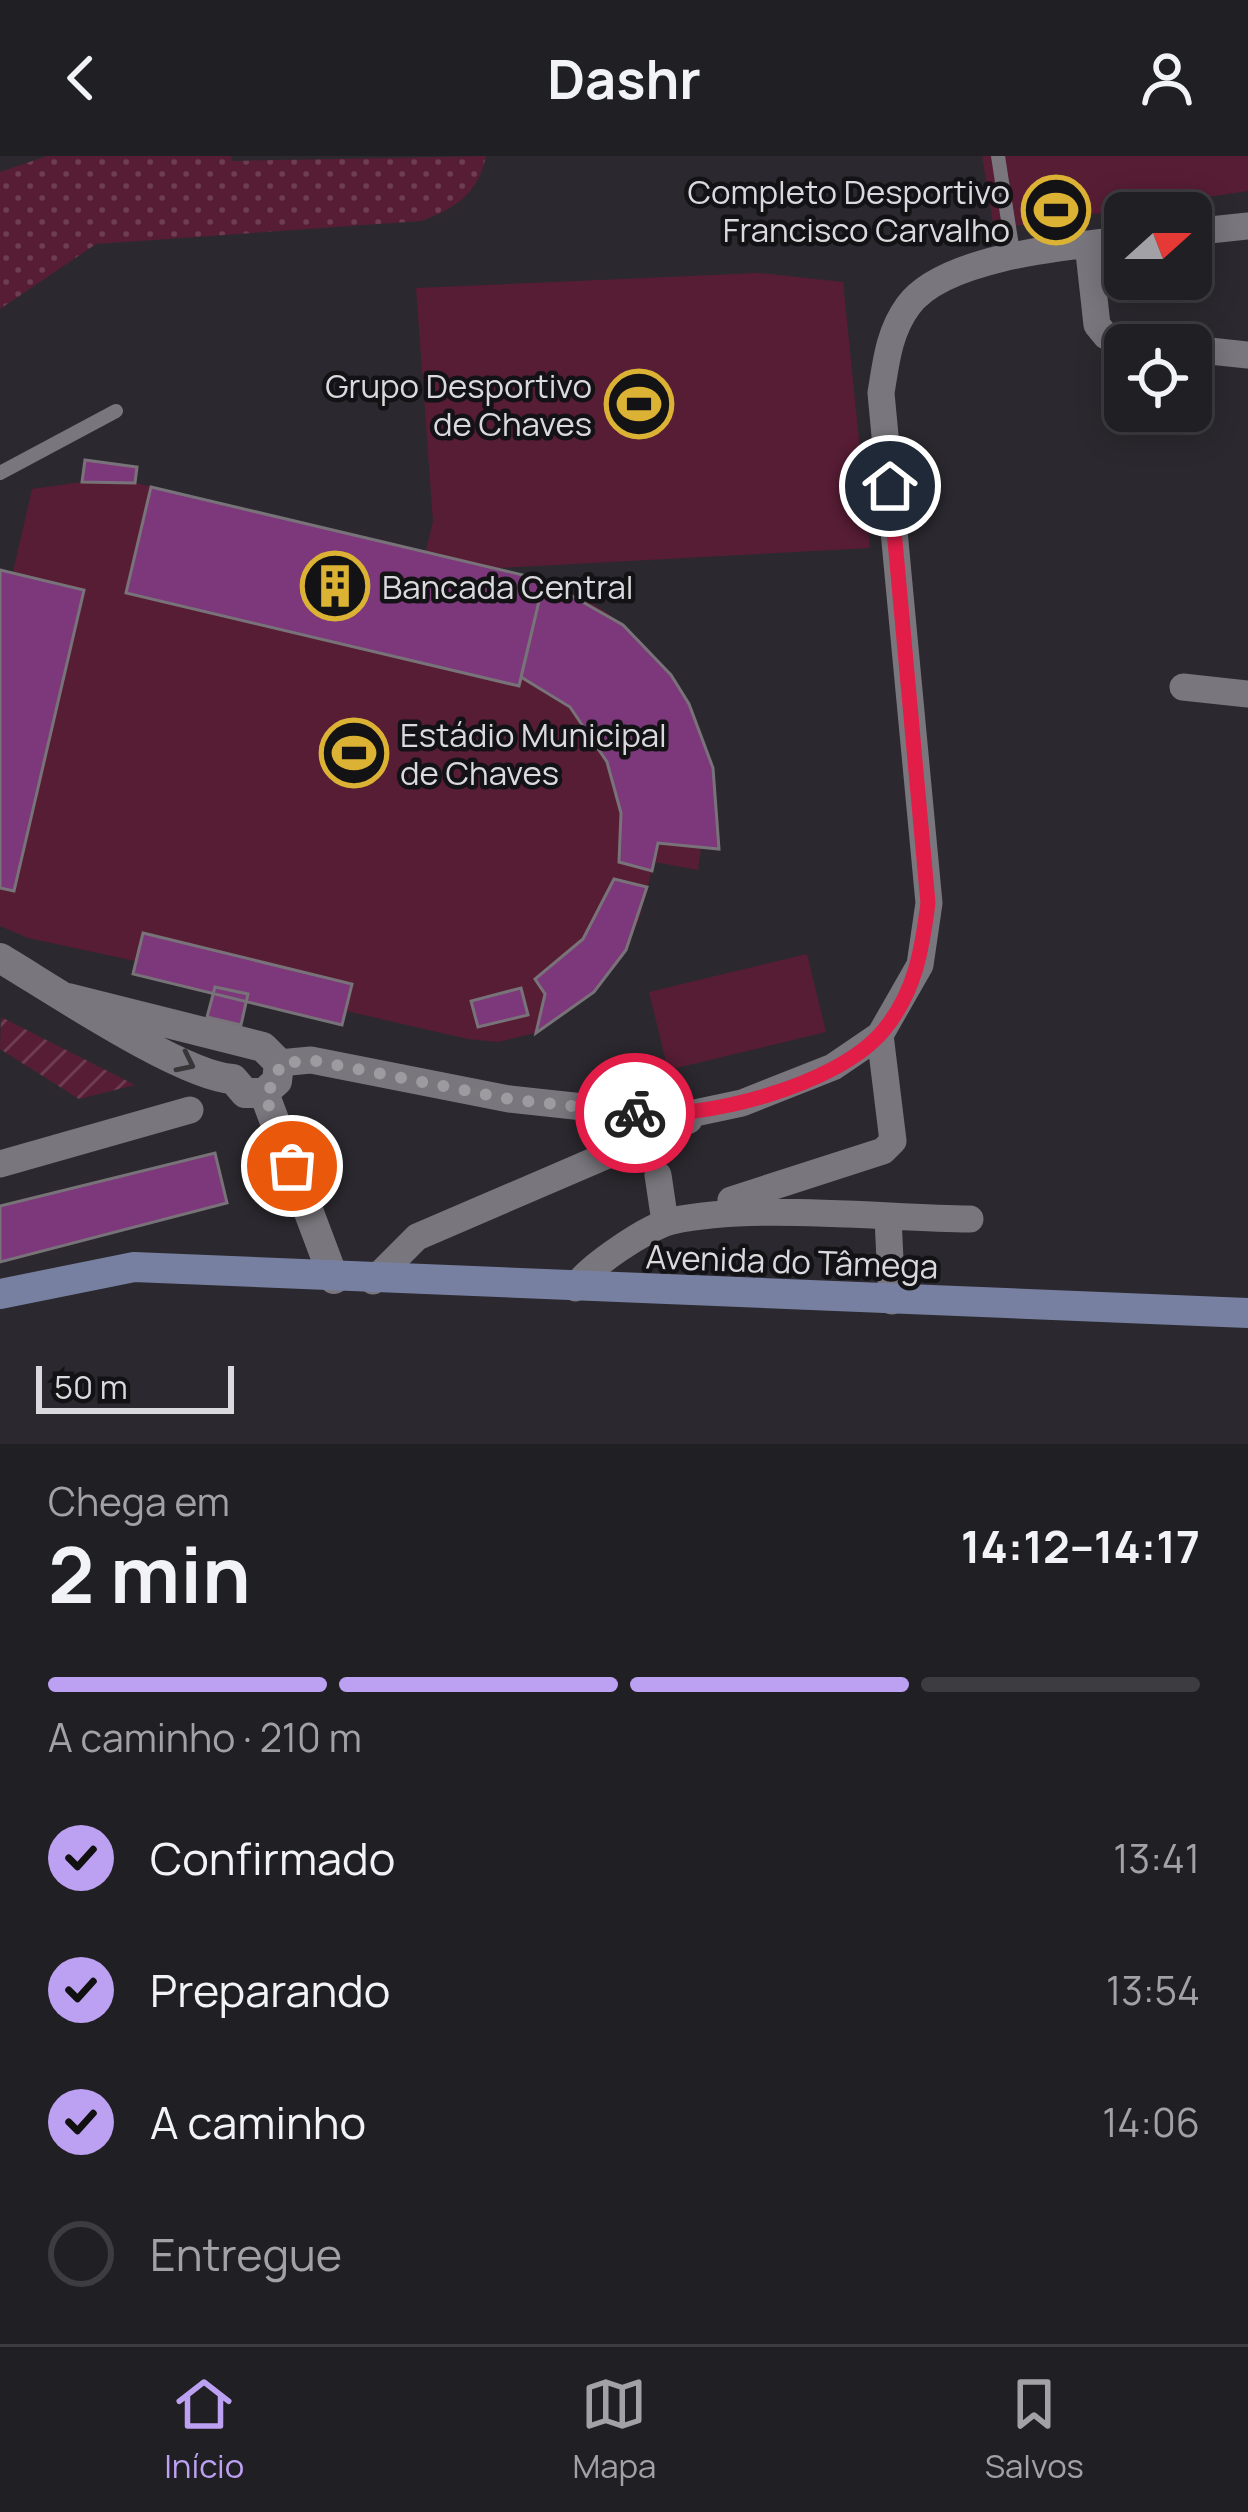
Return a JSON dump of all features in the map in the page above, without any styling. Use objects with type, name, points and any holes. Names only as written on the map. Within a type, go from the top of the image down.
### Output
[{"type":"main road","name":"Avenida do Tâmega","points":[[0,1294],[134,1267],[334,1279],[1248,1313]]},
{"type":"street","points":[[1212,230],[1248,226]]},
{"type":"street","points":[[373,1280],[417,1237],[715,1109],[832,1067],[880,1035],[920,965],[928,903],[881,393],[889,340],[909,304],[931,284],[966,268],[1104,242]]},
{"type":"street","points":[[1088,244],[1097,325],[1104,334]]},
{"type":"street","points":[[1212,351],[1248,355]]},
{"type":"street","points":[[1183,687],[1248,694]]},
{"type":"street","points":[[0,958],[132,1038],[217,1078],[233,1079]]},
{"type":"street","points":[[68,998],[229,1034],[247,1047],[270,1050],[279,1064],[278,1081],[264,1093],[245,1093],[233,1079],[235,1057],[247,1047]]},
{"type":"street","points":[[731,1200],[883,1151],[893,1141],[880,1035]]},
{"type":"street","points":[[279,1064],[311,1060],[509,1099],[676,1117],[715,1109]]},
{"type":"street","points":[[264,1093],[334,1279]]},
{"type":"street","points":[[0,1164],[190,1110]]},
{"type":"street","points":[[658,1175],[664,1222]]},
{"type":"street","points":[[575,1288],[586,1268],[664,1222],[711,1215],[970,1219]]},
{"type":"street","points":[[888,1218],[892,1301]]},
{"type":"lane","points":[[998,156],[1014,259]]},
{"type":"lane","points":[[0,473],[116,411]]},
{"type":"shaded area","points":[[47,156],[231,156],[232,161],[486,156],[464,198],[421,221],[96,244],[0,309],[0,172]]},
{"type":"shaded area","name":"Completo Desportivo Francisco Carvalho","points":[[982,156],[1248,156],[1248,191],[1212,196],[1212,192],[1104,192],[1104,213],[994,229]]},
{"type":"shaded area","name":"Estádio Municipal de Chaves","points":[[759,273],[843,282],[870,548],[499,568],[569,591],[636,636],[683,697],[711,769],[719,849],[701,848],[698,870],[654,862],[639,920],[618,964],[579,1004],[535,1033],[498,1042],[346,1011],[342,1025],[247,1002],[241,1025],[207,1017],[212,994],[133,974],[135,961],[28,938],[0,926],[0,570],[13,572],[32,489],[82,482],[85,460],[137,467],[136,483],[426,551],[433,521],[416,288]]},
{"type":"shaded area","points":[[807,954],[826,1032],[668,1070],[649,992]]},
{"type":"shaded area","points":[[1,1017],[135,1085],[79,1099],[0,1049]]},
{"type":"building","points":[[85,460],[137,467],[135,483],[82,482]]},
{"type":"building","name":"Bancada Central","points":[[151,487],[544,580],[519,686],[126,593]]},
{"type":"building","points":[[0,570],[84,590],[14,891],[0,888]]},
{"type":"building","points":[[544,580],[623,625],[671,675],[689,704],[713,768],[719,849],[658,843],[652,871],[619,862],[621,813],[607,762],[570,707],[521,677]]},
{"type":"building","points":[[614,879],[647,887],[626,950],[594,992],[536,1033],[545,994],[535,979],[583,939]]},
{"type":"building","points":[[143,933],[352,984],[342,1025],[133,974]]},
{"type":"building","points":[[215,987],[248,994],[241,1025],[207,1017]]},
{"type":"building","points":[[521,988],[528,1015],[478,1027],[471,1001]]},
{"type":"building","points":[[215,1153],[227,1203],[0,1262],[0,1206]]},
{"type":"way so far","points":[[292,1166],[264,1093],[278,1081],[279,1064],[311,1060],[509,1099],[635,1113]]},
{"type":"place","name":"Completo Desportivo Francisco Carvalho","points":[[1056,210]]},
{"type":"place","name":"Grupo Desportivo de Chaves","points":[[639,404]]},
{"type":"place","name":"Bancada Central","points":[[335,586]]},
{"type":"place","name":"Estádio Municipal de Chaves","points":[[354,753]]},
{"type":"route","points":[[635,1113],[676,1117],[742,1103],[832,1067],[880,1035],[920,965],[928,903],[890,486]]}]
